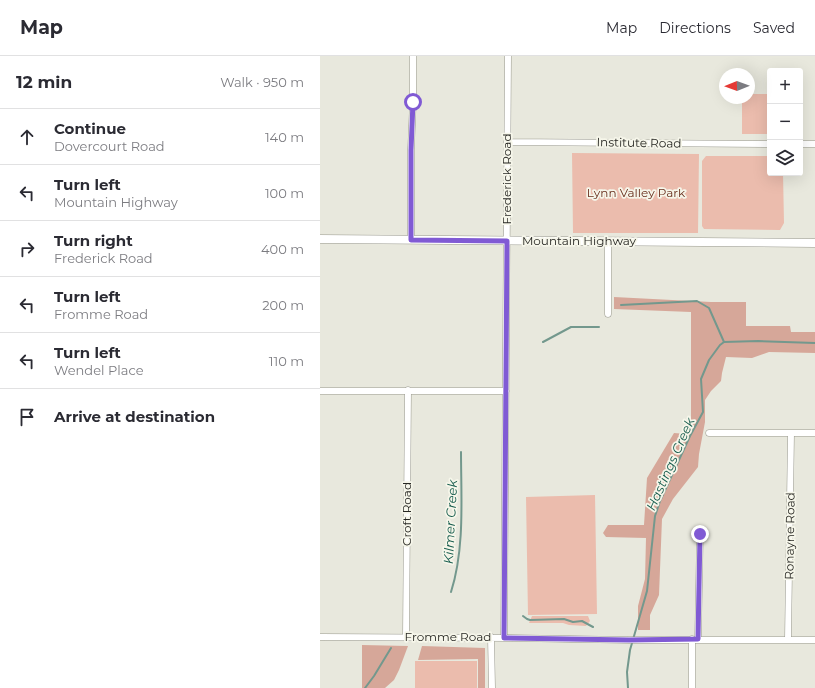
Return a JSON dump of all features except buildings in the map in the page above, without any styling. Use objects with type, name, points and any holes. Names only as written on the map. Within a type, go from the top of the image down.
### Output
[{"type":"street","points":[[411,240],[413,56]]},
{"type":"street","name":"Frederick Road","points":[[504,638],[508,56]]},
{"type":"street","name":"Institute Road","points":[[507,142],[767,144]]},
{"type":"street","points":[[803,144],[815,144]]},
{"type":"street","name":"Mountain Highway","points":[[320,239],[815,243]]},
{"type":"street","points":[[608,242],[608,314]]},
{"type":"street","name":"Croft Road","points":[[406,637],[408,390]]},
{"type":"street","points":[[320,391],[506,391]]},
{"type":"street","points":[[709,433],[815,433]]},
{"type":"street","name":"Ronayne Road","points":[[788,639],[791,433]]},
{"type":"street","points":[[692,688],[700,534]]},
{"type":"street","name":"Fromme Road","points":[[320,637],[815,640]]},
{"type":"street","points":[[491,638],[492,688]]},
{"type":"green space","points":[[755,94],[767,94],[767,134],[742,134],[742,104],[755,104]]},
{"type":"green space","name":"Lynn Valley Park","points":[[572,153],[699,154],[698,233],[573,233]]},
{"type":"green space","points":[[706,156],[767,156],[767,176],[783,176],[784,223],[780,230],[704,229],[702,226],[702,161]]},
{"type":"green space","points":[[595,495],[597,614],[528,615],[526,497]]},
{"type":"green space","points":[[532,616],[588,616],[590,621],[586,626],[569,625],[563,623],[529,623]]},
{"type":"green space","points":[[415,661],[477,661],[477,688],[415,688]]},
{"type":"shaded area","points":[[614,297],[711,302],[746,302],[746,326],[790,326],[791,332],[815,332],[815,353],[769,352],[752,358],[726,357],[721,381],[711,391],[705,400],[705,422],[698,467],[673,499],[662,519],[659,595],[650,615],[650,630],[638,630],[638,606],[645,579],[646,538],[606,537],[603,533],[608,525],[644,525],[647,478],[674,433],[687,434],[691,427],[691,312],[614,309]]},
{"type":"shaded area","points":[[362,645],[408,646],[394,680],[385,688],[362,688]]},
{"type":"shaded area","points":[[422,646],[485,648],[485,688],[478,688],[478,659],[418,660]]},
{"type":"waterway","name":"Kilmer Creek","points":[[621,305],[697,301],[709,308],[724,342]]},
{"type":"waterway","name":"Kilmer Creek","points":[[543,342],[571,327],[599,327]]},
{"type":"waterway","name":"Hastings Creek","points":[[628,688],[627,672],[630,650],[647,591],[655,516],[660,501],[690,436],[703,412],[701,379],[709,360],[724,342],[758,341],[815,343]]},
{"type":"waterway","name":"Kilmer Creek","points":[[451,592],[460,540],[462,504],[461,452]]},
{"type":"waterway","points":[[523,616],[530,620],[564,619],[573,622],[582,621],[593,627]]},
{"type":"waterway","name":"Kilmer Creek","points":[[365,688],[391,648]]},
{"type":"route","points":[[413,102],[411,135],[411,240],[507,241],[504,638],[629,640],[698,639],[700,534]]}]
